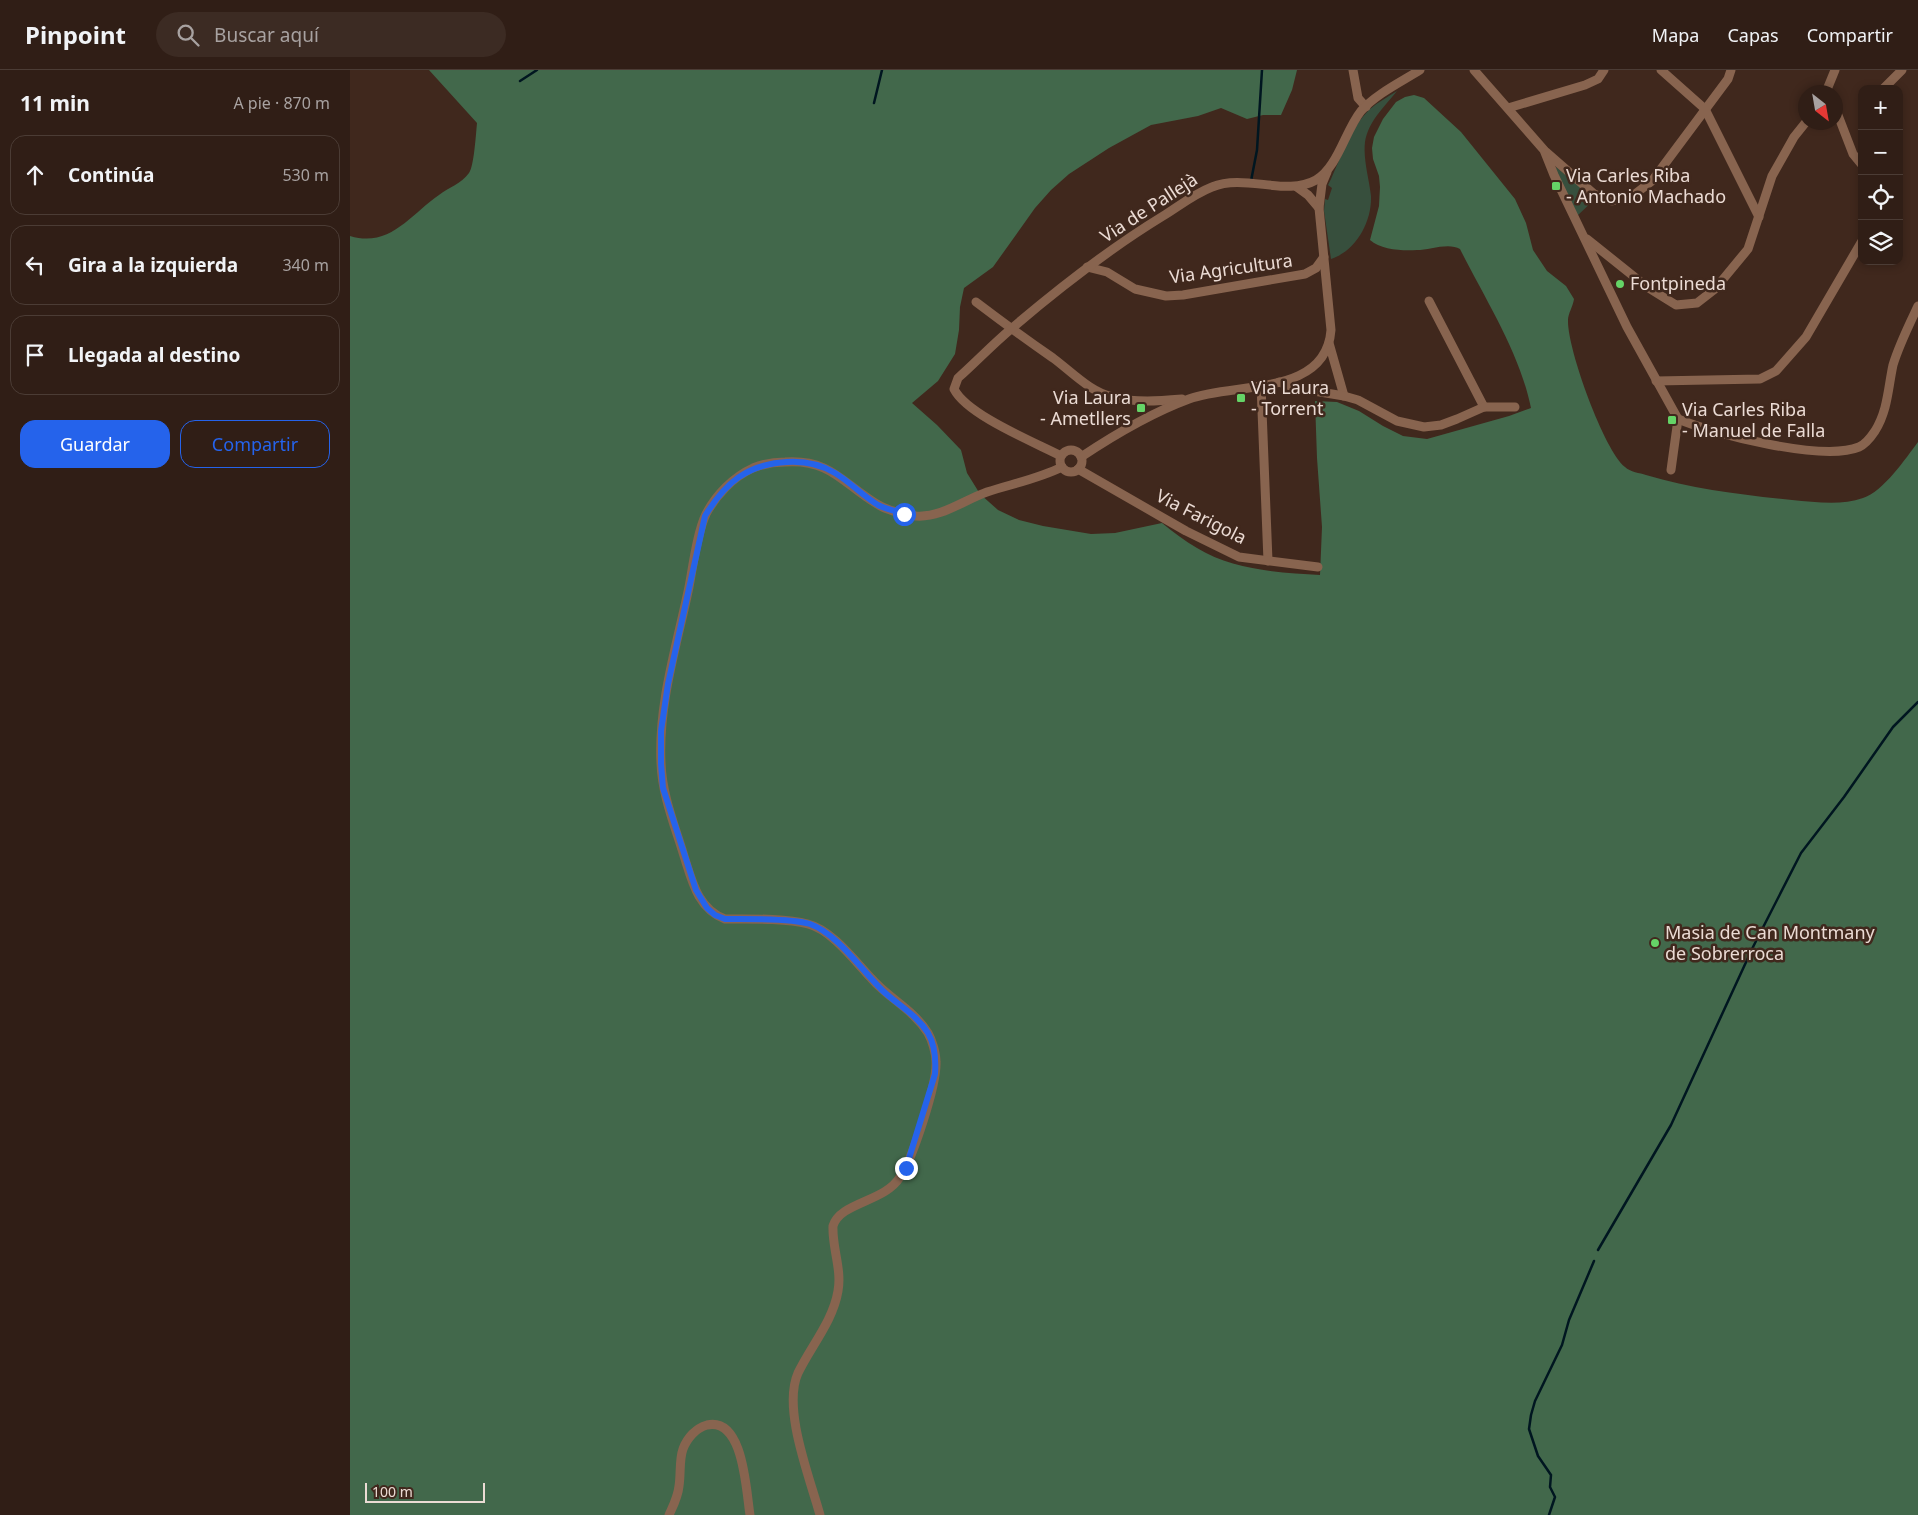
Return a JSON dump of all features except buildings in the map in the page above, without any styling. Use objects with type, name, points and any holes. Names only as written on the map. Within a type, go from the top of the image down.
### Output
[{"type":"street","points":[[1353,70],[1358,98],[1366,107]]},
{"type":"street","points":[[976,302],[1100,393],[1113,397],[1155,401],[1192,398],[1297,377],[1317,364],[1322,358],[1329,343],[1331,330],[1319,208],[1322,184],[1327,171],[1352,124],[1366,107],[1420,70]]},
{"type":"street","points":[[1474,70],[1544,150],[1594,194],[1612,201],[1635,194],[1652,181],[1728,79],[1731,70]]},
{"type":"street","points":[[1508,108],[1584,86],[1598,79],[1604,70]]},
{"type":"street","points":[[1661,70],[1705,109],[1759,217]]},
{"type":"street","points":[[1829,85],[1835,70]]},
{"type":"street","points":[[1887,85],[1902,70]]},
{"type":"street","points":[[1843,129],[1852,154],[1858,161]]},
{"type":"street","points":[[1585,237],[1647,288],[1676,305],[1697,303],[1715,289],[1748,249],[1772,176],[1800,130]]},
{"type":"street","points":[[1544,150],[1554,175],[1627,327],[1656,381],[1678,419],[1696,427],[1739,439],[1804,449],[1838,450],[1859,446],[1870,438],[1884,413],[1894,365],[1918,306]]},
{"type":"street","name":"Via de Pallejà","points":[[1061,456],[988,419],[963,402],[954,389],[958,378],[1011,329],[1088,267],[1139,230],[1212,186],[1237,182],[1297,187],[1312,182],[1327,171]]},
{"type":"street","points":[[1297,187],[1308,195],[1319,208]]},
{"type":"street","points":[[1656,381],[1760,380],[1776,371],[1806,337],[1858,248]]},
{"type":"street","points":[[1107,272],[1106,262],[1109,252]]},
{"type":"street","name":"Via Agricultura","points":[[1088,267],[1107,272],[1135,289],[1166,296],[1192,294],[1305,274],[1316,268],[1324,257]]},
{"type":"street","name":"Via Agricultura","points":[[1305,274],[1314,276],[1327,287]]},
{"type":"street","points":[[1430,302],[1484,407]]},
{"type":"street","points":[[1329,343],[1344,396]]},
{"type":"street","points":[[1279,382],[1296,388],[1358,400],[1397,421],[1424,427],[1457,420],[1484,407],[1515,407]]},
{"type":"street","points":[[1261,385],[1268,562]]},
{"type":"street","points":[[1081,457],[1151,416],[1192,398]]},
{"type":"street","points":[[1671,470],[1678,419]]},
{"type":"street","points":[[1070,450],[1076,452],[1081,457],[1081,465],[1078,469],[1069,472],[1062,467],[1061,456],[1070,450]]},
{"type":"street","points":[[820,1515],[798,1436],[793,1410],[798,1375],[831,1312],[837,1295],[838,1263],[833,1226],[835,1219],[841,1212],[877,1196],[900,1179],[911,1155],[930,1093],[936,1060],[929,1035],[920,1022],[886,994],[828,934],[810,924],[725,919],[715,915],[707,908],[696,890],[663,788],[661,731],[668,684],[698,544],[705,516],[716,499],[729,484],[751,469],[768,463],[799,461],[817,464],[834,472],[876,504],[904,514],[919,516],[936,514],[971,498],[1062,467]]},
{"type":"street","name":"Via Farigola","points":[[1078,469],[1186,531],[1239,557],[1268,562],[1318,566]]},
{"type":"street","points":[[669,1515],[678,1492],[681,1454],[685,1444],[697,1430],[712,1425],[727,1430],[735,1440],[740,1454],[750,1515]]},
{"type":"green space","points":[[429,70],[1297,70],[1292,90],[1281,115],[1263,115],[1247,119],[1221,108],[1198,116],[1151,125],[1109,148],[1069,174],[1035,208],[993,267],[964,288],[955,354],[938,381],[912,403],[961,450],[967,473],[980,494],[998,510],[1019,520],[1043,526],[1091,534],[1115,533],[1162,523],[1197,548],[1241,566],[1289,573],[1320,575],[1322,527],[1315,401],[1337,402],[1359,411],[1403,436],[1427,439],[1531,408],[1519,367],[1491,307],[1460,249],[1445,246],[1422,250],[1399,250],[1380,246],[1370,240],[1379,206],[1380,187],[1379,176],[1373,159],[1374,137],[1383,119],[1396,102],[1414,95],[1424,98],[1461,132],[1515,199],[1526,223],[1533,250],[1547,271],[1566,286],[1574,299],[1568,320],[1569,334],[1580,374],[1588,398],[1607,441],[1616,457],[1627,469],[1664,480],[1718,491],[1810,502],[1846,502],[1871,495],[1894,474],[1918,442],[1918,1515],[350,1515],[350,236],[364,239],[377,237],[399,228],[428,203],[462,180],[471,170],[477,123]]},
{"type":"green space","points":[[1397,91],[1377,115],[1369,128],[1365,142],[1365,156],[1371,196],[1369,216],[1355,242],[1340,255],[1331,259],[1324,211],[1325,199],[1328,200],[1332,188],[1328,185],[1357,124],[1370,109]]},
{"type":"green space","points":[[1556,167],[1595,199],[1577,216],[1555,169]]},
{"type":"waterway","points":[[520,81],[537,70]]},
{"type":"waterway","points":[[874,103],[882,70]]},
{"type":"waterway","points":[[1251,181],[1257,150],[1262,70]]},
{"type":"waterway","points":[[1598,1250],[1671,1125],[1753,947],[1801,853],[1844,797],[1893,727],[1918,702]]},
{"type":"waterway","points":[[1549,1515],[1555,1497],[1550,1487],[1551,1475],[1538,1456],[1529,1429],[1531,1415],[1535,1401],[1562,1345],[1569,1320],[1594,1261]]},
{"type":"place","name":"Via Carles Riba - Antonio Machado","points":[[1556,186]]},
{"type":"place","name":"Fontpineda","points":[[1620,284]]},
{"type":"place","name":"Via Laura - Torrent","points":[[1241,398]]},
{"type":"place","name":"Via Laura - Ametllers","points":[[1141,408]]},
{"type":"place","name":"Via Carles Riba - Manuel de Falla","points":[[1672,420]]},
{"type":"place","name":"Masia de Can Montmany de Sobrerroca","points":[[1655,943]]},
{"type":"route","points":[[904,514],[876,504],[834,472],[817,464],[799,461],[768,463],[751,469],[729,484],[705,516],[698,544],[668,684],[661,731],[661,764],[663,788],[696,890],[707,908],[715,915],[725,919],[810,924],[828,934],[886,994],[920,1022],[929,1035],[936,1060],[935,1074],[906,1168]]}]
